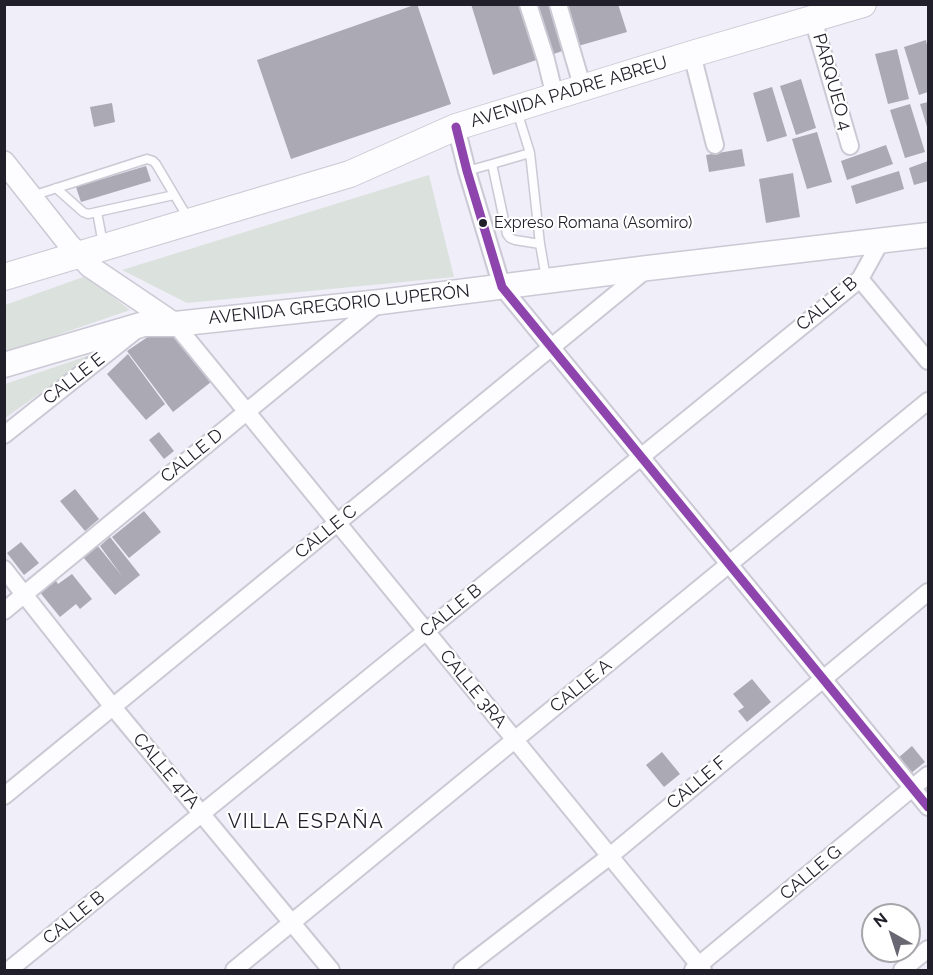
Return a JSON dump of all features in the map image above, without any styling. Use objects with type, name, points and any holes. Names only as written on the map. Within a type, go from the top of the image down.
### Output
[{"type":"main road","name":"AVENIDA PADRE ABREU","points":[[4,277],[350,174],[456,127],[863,4]]},
{"type":"main road","name":"AVENIDA GREGORIO LUPERÓN","points":[[4,365],[144,324],[175,324],[380,302],[928,235]]},
{"type":"street","points":[[528,4],[555,97]]},
{"type":"street","points":[[558,4],[583,89]]},
{"type":"street","name":"PARQUEO 4","points":[[813,19],[850,146]]},
{"type":"street","points":[[692,54],[715,145]]},
{"type":"street","points":[[456,127],[501,287],[928,807]]},
{"type":"street","points":[[4,162],[89,266],[175,324]]},
{"type":"street","name":"CALLE B","points":[[9,970],[860,279],[881,241]]},
{"type":"street","name":"CALLE C","points":[[4,796],[648,268]]},
{"type":"street","points":[[860,279],[928,361]]},
{"type":"street","name":"CALLE D","points":[[4,611],[380,302]]},
{"type":"street","name":"CALLE E","points":[[4,435],[144,324]]},
{"type":"street","name":"CALLE 3RA","points":[[175,324],[610,856],[699,969]]},
{"type":"street","name":"CALLE A","points":[[234,970],[928,401]]},
{"type":"street","name":"CALLE 4TA","points":[[4,569],[113,707],[331,970]]},
{"type":"street","name":"CALLE F","points":[[462,970],[610,856],[928,592]]},
{"type":"street","name":"CALLE G","points":[[699,969],[928,775]]},
{"type":"street","points":[[902,970],[928,949]]},
{"type":"lane","points":[[517,109],[530,153],[546,281]]},
{"type":"lane","points":[[467,171],[530,153]]},
{"type":"lane","points":[[32,196],[147,159],[156,164],[191,221]]},
{"type":"lane","points":[[492,164],[507,234],[515,240],[540,244]]},
{"type":"lane","points":[[56,188],[88,214],[174,195]]},
{"type":"lane","points":[[97,212],[103,247]]},
{"type":"shaded area","points":[[429,175],[454,277],[187,303],[122,270]]},
{"type":"shaded area","points":[[86,276],[130,310],[5,353],[5,305]]},
{"type":"shaded area","points":[[99,352],[5,418],[5,384]]},
{"type":"building","points":[[417,4],[451,104],[291,159],[257,60]]},
{"type":"building","points":[[471,4],[618,4],[627,32],[571,48],[493,75]]},
{"type":"building","points":[[926,40],[928,92],[919,95],[904,47]]},
{"type":"building","points":[[897,49],[909,99],[888,104],[875,54]]},
{"type":"building","points":[[801,79],[816,128],[796,135],[780,86]]},
{"type":"building","points":[[772,87],[787,136],[767,142],[753,93]]},
{"type":"building","points":[[928,102],[928,130],[920,104]]},
{"type":"building","points":[[112,103],[115,122],[94,127],[90,107]]},
{"type":"building","points":[[910,104],[925,152],[905,158],[890,110]]},
{"type":"building","points":[[817,132],[832,182],[807,189],[792,139]]},
{"type":"building","points":[[886,145],[893,164],[847,180],[841,161]]},
{"type":"building","points":[[742,149],[745,166],[709,172],[706,155]]},
{"type":"building","points":[[928,161],[928,181],[914,185],[909,168]]},
{"type":"building","points":[[146,166],[151,181],[81,202],[76,187]]},
{"type":"building","points":[[899,171],[904,189],[856,204],[851,186]]},
{"type":"building","points":[[793,173],[800,217],[766,223],[759,179]]},
{"type":"building","points":[[171,326],[216,378],[173,412],[127,351],[152,334]]},
{"type":"building","points":[[128,354],[165,404],[146,420],[107,374]]},
{"type":"building","points":[[159,432],[174,451],[164,459],[149,440]]},
{"type":"building","points":[[75,489],[99,519],[85,531],[60,501]]},
{"type":"building","points":[[144,511],[161,532],[129,558],[112,537]]},
{"type":"building","points":[[110,537],[140,575],[115,595],[83,557],[97,545],[122,576],[100,546]]},
{"type":"building","points":[[21,542],[39,563],[24,575],[7,553]]},
{"type":"building","points":[[72,574],[92,599],[80,609],[76,604],[60,617],[38,590],[54,578],[58,584]]},
{"type":"building","points":[[752,679],[771,702],[747,722],[738,711],[744,707],[733,694]]},
{"type":"building","points":[[912,746],[925,762],[910,774],[898,758]]},
{"type":"building","points":[[662,752],[680,774],[664,787],[646,765]]},
{"type":"transit line","points":[[456,127],[502,287],[928,807]]},
{"type":"place","name":"Expreso Romana (Asomiro)","points":[[483,223]]},
{"type":"district","name":"VILLA ESPAÑA","points":[[306,822]]}]
